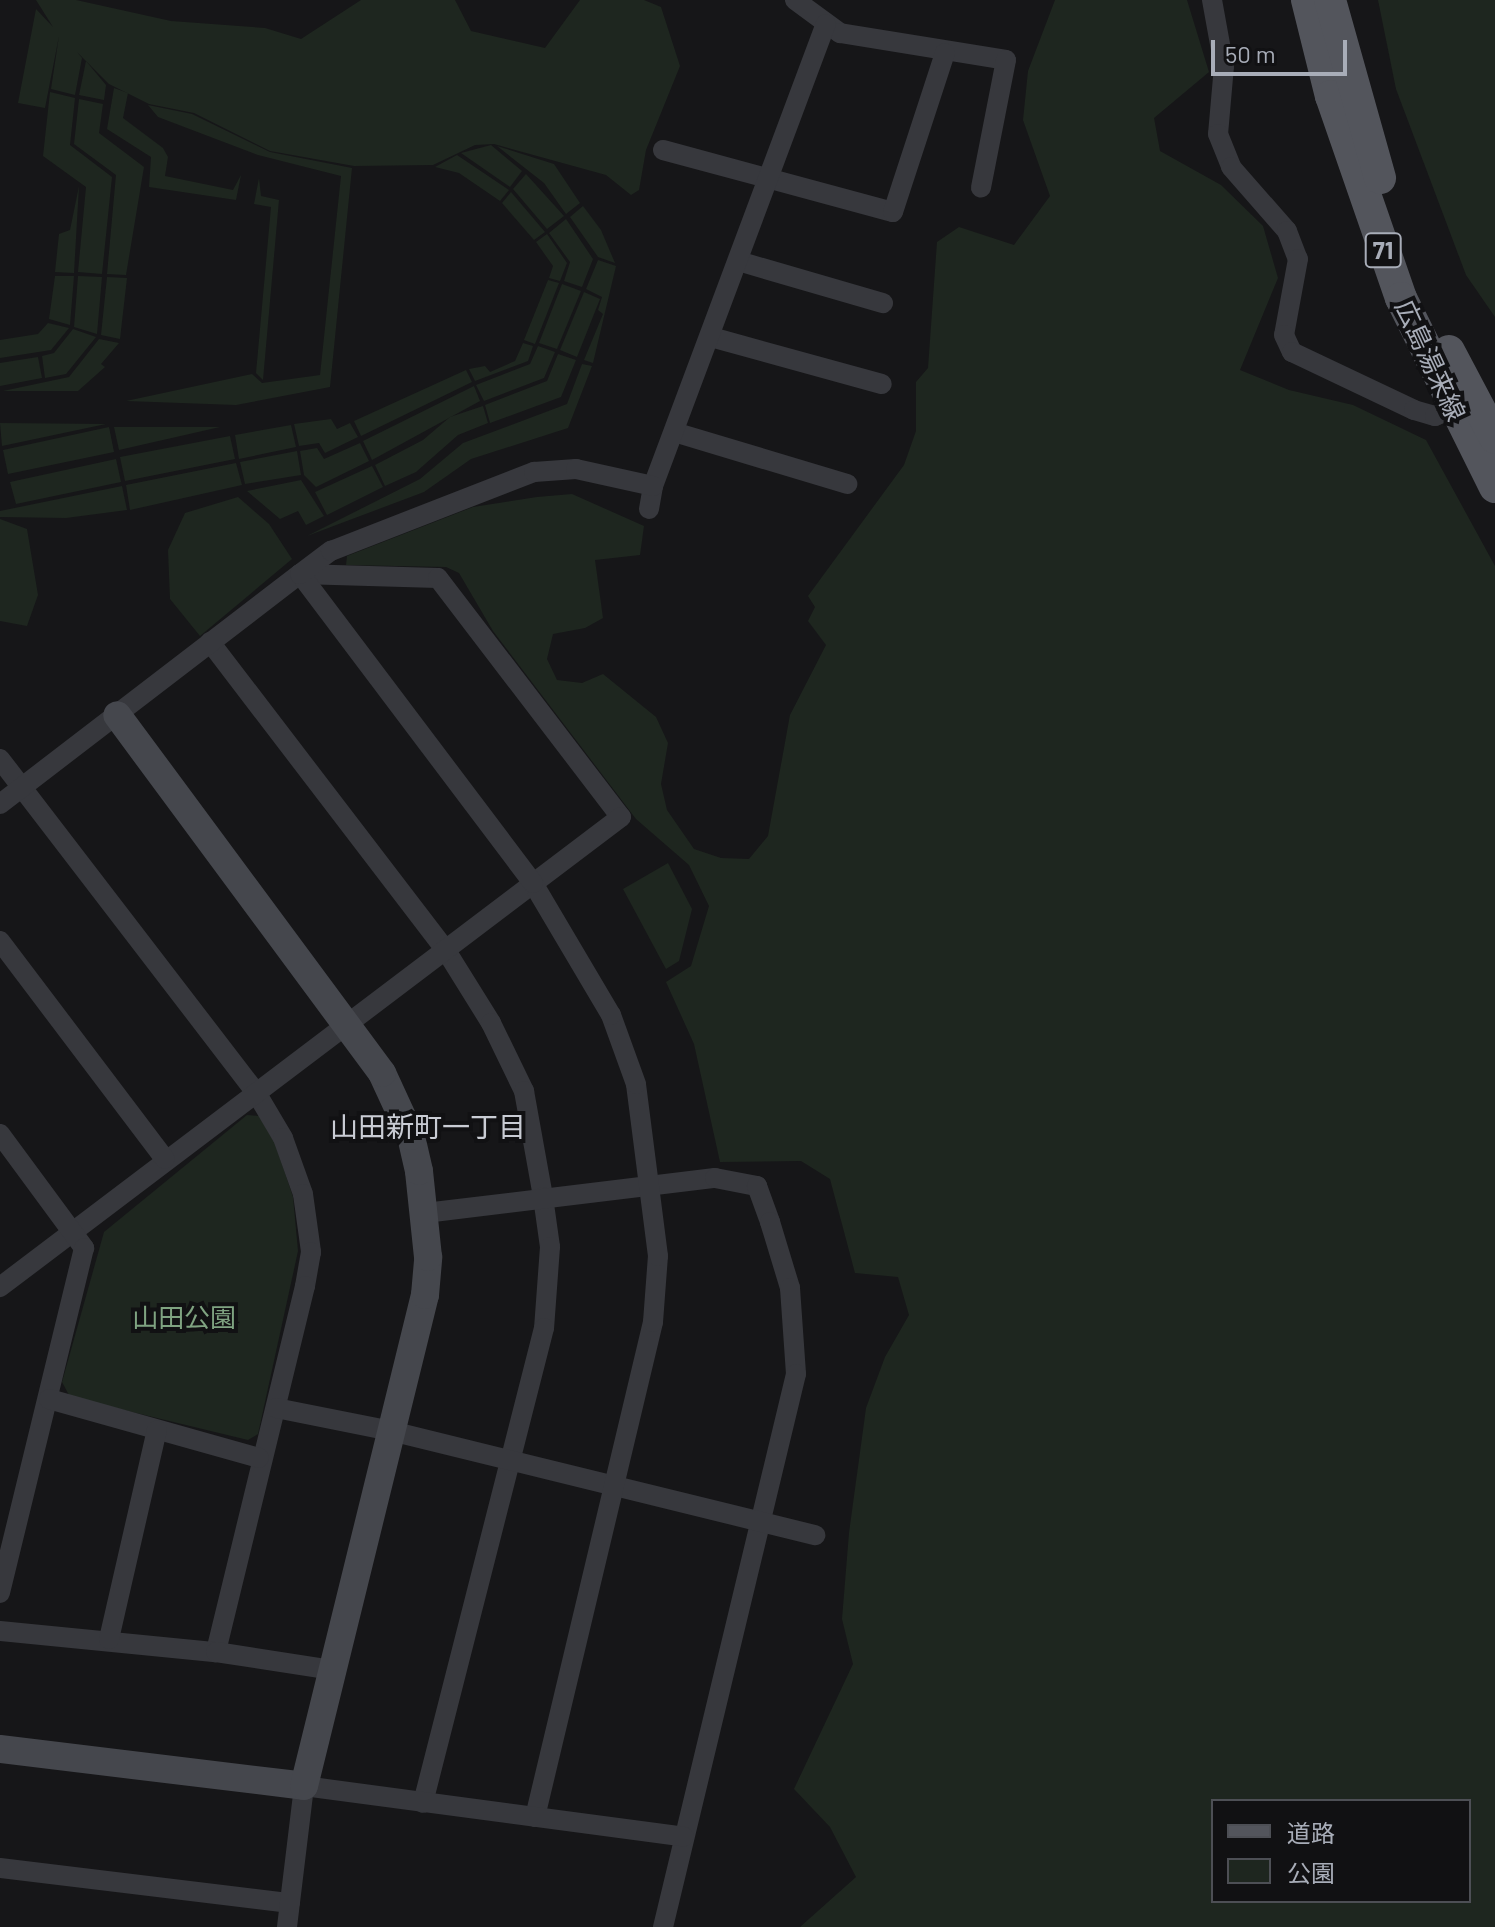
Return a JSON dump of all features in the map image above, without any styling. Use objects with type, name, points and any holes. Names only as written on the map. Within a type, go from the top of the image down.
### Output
[{"type":"main road","name":"広島湯来線","points":[[1307,0],[1331,96],[1377,232],[1463,404],[1495,438]]},
{"type":"main road","name":"広島湯来線","points":[[1330,0],[1388,206],[1495,487]]},
{"type":"street","points":[[795,0],[840,33],[945,53],[1006,60],[981,188]]},
{"type":"street","points":[[1212,0],[1224,66],[1218,134],[1231,167],[1287,231],[1298,259],[1284,335],[1292,352],[1414,410],[1435,416],[1463,404]]},
{"type":"street","points":[[649,509],[653,486],[826,24]]},
{"type":"street","points":[[663,150],[893,212],[945,53]]},
{"type":"street","points":[[738,261],[883,303]]},
{"type":"street","points":[[711,337],[882,384]]},
{"type":"street","points":[[674,432],[847,484]]},
{"type":"street","points":[[0,804],[331,551],[534,472],[576,469],[653,486]]},
{"type":"street","points":[[0,1287],[165,1159],[257,1094],[621,817],[438,578],[300,574]]},
{"type":"street","points":[[300,574],[533,883],[611,1015],[636,1084],[658,1256],[653,1322],[616,1490],[535,1817]]},
{"type":"street","points":[[210,642],[445,949],[491,1023],[524,1091],[550,1247],[544,1328],[423,1803]]},
{"type":"street","points":[[117,715],[349,1023],[402,1115],[425,1213],[425,1295],[304,1786],[287,1927]]},
{"type":"street","points":[[0,759],[257,1094],[283,1138],[303,1194],[311,1252],[276,1408],[259,1458],[216,1652]]},
{"type":"street","points":[[0,941],[165,1159]]},
{"type":"street","points":[[0,1134],[84,1248],[0,1593]]},
{"type":"street","points":[[425,1213],[650,1183],[715,1178],[757,1186],[770,1222],[790,1288],[796,1374],[763,1524],[663,1927]]},
{"type":"street","points":[[49,1399],[259,1458]]},
{"type":"street","points":[[276,1408],[391,1431],[616,1490],[815,1535]]},
{"type":"street","points":[[109,1639],[157,1430]]},
{"type":"street","points":[[0,1631],[109,1639],[332,1670]]},
{"type":"street","points":[[0,1749],[684,1837]]},
{"type":"street","points":[[0,1868],[290,1903]]},
{"type":"green space","points":[[36,0],[76,0],[171,21],[265,28],[301,39],[361,0],[455,0],[471,31],[545,48],[580,0],[644,0],[661,7],[680,66],[646,150],[639,190],[631,195],[606,175],[494,144],[475,145],[433,165],[354,166],[270,151],[194,113],[149,104],[109,84],[77,52],[82,58],[75,95],[51,89],[59,36],[45,108],[18,103],[36,9],[53,27]]},
{"type":"green space","points":[[1055,0],[1187,0],[1209,72],[1154,118],[1160,151],[1221,185],[1263,226],[1278,278],[1240,370],[1289,390],[1353,405],[1426,440],[1495,566],[1495,1927],[800,1927],[856,1877],[830,1827],[794,1789],[853,1664],[842,1619],[849,1533],[866,1408],[885,1357],[909,1315],[898,1277],[855,1273],[830,1179],[801,1161],[720,1162],[694,1044],[666,982],[691,966],[709,906],[689,865],[636,819],[493,631],[459,573],[446,567],[346,565],[347,556],[473,507],[537,497],[572,494],[644,526],[640,555],[595,560],[603,618],[585,628],[553,634],[547,659],[557,680],[582,683],[603,674],[656,717],[668,743],[661,784],[667,810],[694,849],[721,858],[749,859],[768,836],[790,715],[826,645],[808,621],[815,607],[808,596],[904,465],[916,431],[916,382],[928,368],[937,242],[959,227],[1014,245],[1050,196],[1023,120],[1028,71]]},
{"type":"green space","points":[[1378,0],[1495,0],[1495,317],[1466,275],[1396,89]]},
{"type":"green space","points":[[86,61],[106,85],[104,100],[79,95]]},
{"type":"green space","points":[[114,88],[128,93],[123,118],[163,148],[168,157],[165,176],[233,190],[241,175],[236,200],[149,187],[151,157],[107,129]]},
{"type":"green space","points":[[50,92],[75,98],[70,145],[112,177],[102,274],[78,272],[86,187],[43,156]]},
{"type":"green space","points":[[79,99],[103,104],[99,133],[144,167],[126,275],[107,274],[116,175],[74,144]]},
{"type":"green space","points":[[148,105],[192,114],[270,152],[352,168],[330,387],[236,405],[126,401],[252,374],[262,383],[320,375],[341,176],[258,155],[158,117]]},
{"type":"green space","points":[[491,145],[522,171],[510,187],[461,153]]},
{"type":"green space","points":[[497,146],[554,164],[580,203],[566,214],[544,183]]},
{"type":"green space","points":[[457,155],[509,190],[500,201],[459,173],[435,167]]},
{"type":"green space","points":[[526,174],[564,216],[547,229],[513,189]]},
{"type":"green space","points":[[259,178],[261,196],[279,200],[263,380],[256,373],[271,207],[254,204]]},
{"type":"green space","points":[[79,186],[74,273],[55,272],[59,234],[70,230]]},
{"type":"green space","points":[[511,192],[545,232],[534,240],[502,203]]},
{"type":"green space","points":[[583,206],[601,230],[615,263],[598,257],[570,217]]},
{"type":"green space","points":[[566,219],[593,259],[582,287],[564,281],[570,262],[549,233]]},
{"type":"green space","points":[[547,234],[567,263],[560,281],[549,278],[553,266],[536,242]]},
{"type":"green space","points":[[598,260],[616,266],[593,363],[584,360],[603,314],[598,310],[602,297],[586,289]]},
{"type":"green space","points":[[55,276],[74,276],[70,325],[49,319]]},
{"type":"green space","points":[[78,276],[102,277],[97,334],[74,327]]},
{"type":"green space","points":[[107,277],[127,278],[120,339],[101,335]]},
{"type":"green space","points":[[548,280],[559,283],[535,344],[524,340]]},
{"type":"green space","points":[[562,284],[581,291],[557,349],[539,343]]},
{"type":"green space","points":[[584,292],[600,299],[577,357],[560,350]]},
{"type":"green space","points":[[48,323],[69,328],[51,350],[0,358],[0,340],[38,334]]},
{"type":"green space","points":[[73,329],[96,337],[66,374],[45,378],[42,356],[54,353]]},
{"type":"green space","points":[[99,339],[119,343],[101,364],[105,367],[78,391],[3,391],[69,377]]},
{"type":"green space","points":[[523,343],[533,346],[528,361],[475,381],[469,369],[485,366],[490,372],[515,361]]},
{"type":"green space","points":[[538,346],[555,352],[544,378],[484,401],[476,385],[530,364]]},
{"type":"green space","points":[[558,354],[576,360],[561,397],[490,423],[485,405],[547,381]]},
{"type":"green space","points":[[38,357],[42,378],[0,386],[0,363]]},
{"type":"green space","points":[[582,364],[592,366],[568,428],[471,459],[424,492],[307,536],[420,479],[463,443],[567,404]]},
{"type":"green space","points":[[466,370],[472,382],[361,436],[354,421]]},
{"type":"green space","points":[[474,386],[480,401],[372,460],[363,441]]},
{"type":"green space","points":[[483,406],[488,423],[458,435],[416,472],[385,486],[375,465],[423,440],[450,417]]},
{"type":"green space","points":[[331,419],[337,429],[350,423],[358,437],[325,453],[319,443],[299,446],[294,424]]},
{"type":"green space","points":[[0,423],[106,424],[2,446]]},
{"type":"green space","points":[[291,425],[296,447],[239,459],[235,435]]},
{"type":"green space","points":[[109,427],[114,452],[8,474],[3,450]]},
{"type":"green space","points":[[114,427],[220,427],[119,450]]},
{"type":"green space","points":[[230,436],[235,459],[125,481],[120,457]]},
{"type":"green space","points":[[360,443],[369,461],[316,487],[304,475],[300,451],[317,448],[324,459]]},
{"type":"green space","points":[[297,451],[301,475],[245,484],[240,462]]},
{"type":"green space","points":[[116,459],[121,482],[16,504],[10,482]]},
{"type":"green space","points":[[236,463],[242,485],[130,510],[126,485]]},
{"type":"green space","points":[[372,466],[383,487],[327,515],[315,492]]},
{"type":"green space","points":[[301,480],[324,516],[306,525],[298,511],[280,519],[247,491]]},
{"type":"green space","points":[[122,486],[127,510],[66,518],[0,517],[0,511]]},
{"type":"green space","points":[[238,497],[269,524],[292,559],[200,636],[170,599],[168,550],[185,513]]},
{"type":"green space","points":[[0,519],[27,529],[38,595],[27,626],[0,621]]},
{"type":"green space","points":[[668,863],[692,909],[679,961],[666,969],[623,889]]},
{"type":"green space","name":"山田公園","points":[[247,1115],[259,1116],[275,1143],[293,1197],[298,1251],[258,1434],[248,1440],[70,1397],[62,1382],[104,1232]]},
{"type":"district","name":"山田新町一丁目","points":[[428,1126]]}]
